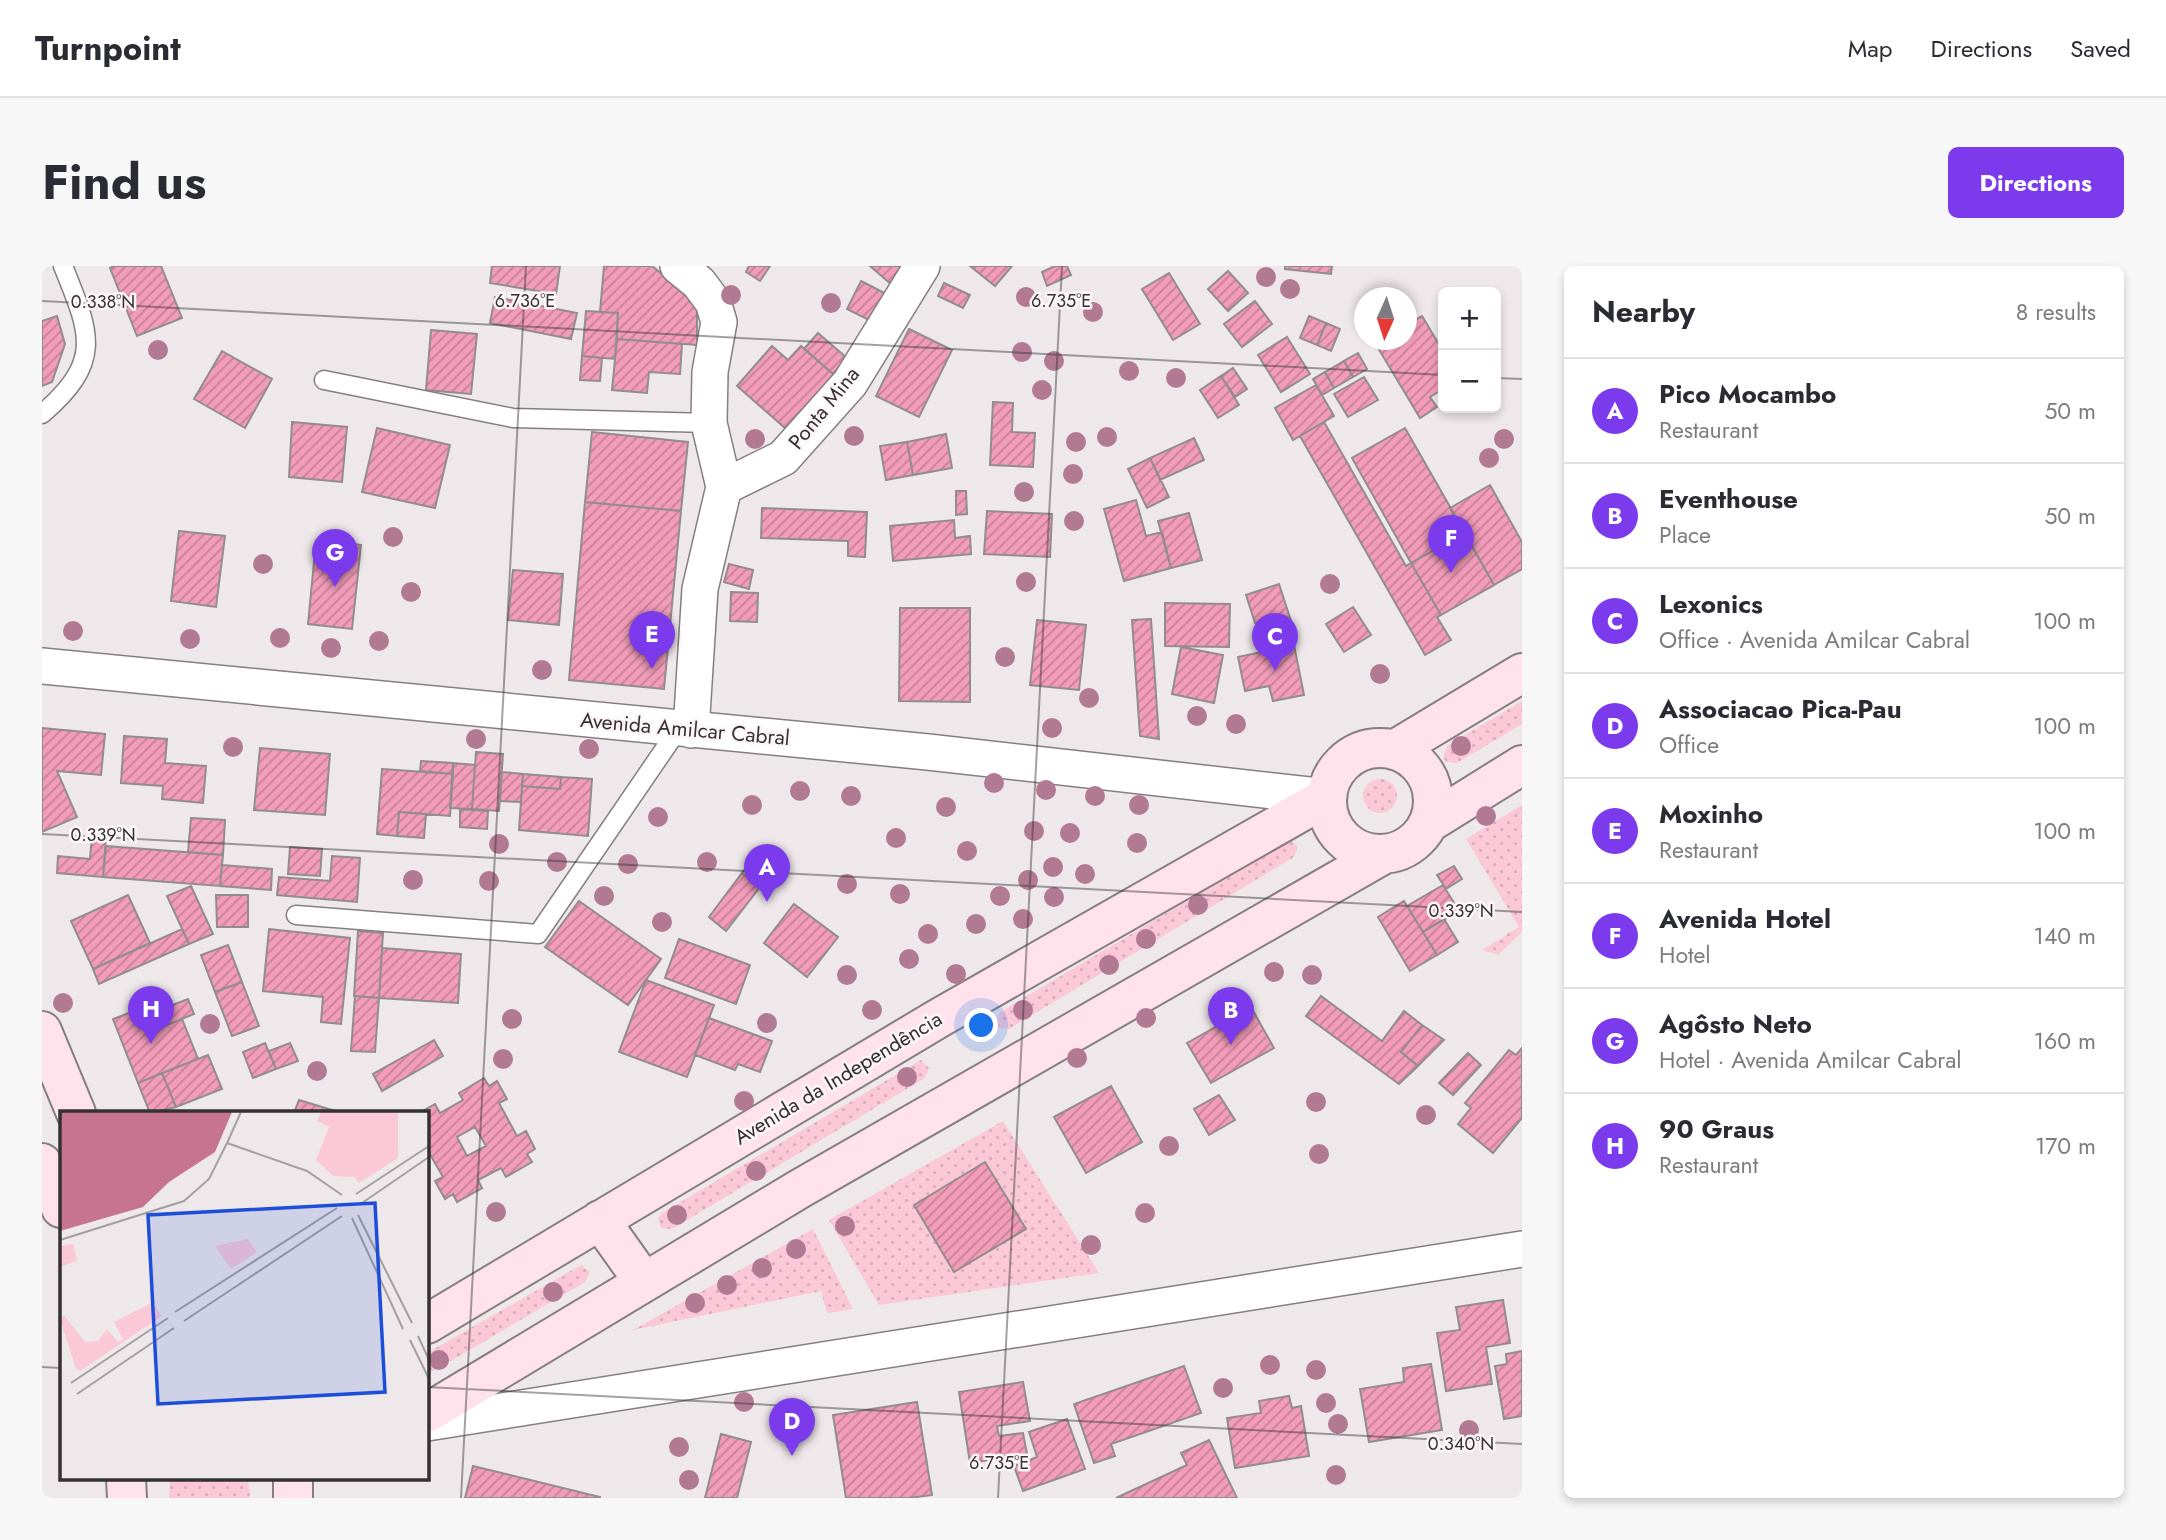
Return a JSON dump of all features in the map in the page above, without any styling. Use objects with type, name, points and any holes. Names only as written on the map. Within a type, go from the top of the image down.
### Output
[{"type":"street","points":[[678,266],[699,283],[713,302],[719,322],[710,372],[709,423],[724,487],[700,589],[685,729]]},
{"type":"street","name":"Ponta Mina","points":[[724,487],[783,458],[850,383],[922,266]]},
{"type":"street","name":"Avenida Amilcar Cabral","points":[[42,666],[928,752],[1261,792],[1327,797]]},
{"type":"street","points":[[1394,750],[1522,673]]},
{"type":"street","points":[[1384,854],[1365,852],[1349,845],[1336,832],[1329,815],[1327,797],[1331,780],[1350,758],[1376,748],[1394,750],[1411,758],[1424,771],[1431,788],[1433,806],[1429,823]]},
{"type":"street","points":[[429,1412],[801,1188],[1384,854],[1411,845],[1429,823],[1522,765]]},
{"type":"street","name":"Avenida da Independência","points":[[429,1323],[928,1024],[1327,797]]},
{"type":"street","points":[[42,1031],[75,1111]]},
{"type":"street","points":[[42,1163],[60,1206]]},
{"type":"street","points":[[600,1220],[644,1282]]},
{"type":"street","points":[[429,1423],[1522,1249]]},
{"type":"street","points":[[125,1480],[127,1498]]},
{"type":"lane","points":[[42,414],[65,394],[80,372],[88,343],[84,318],[63,266]]},
{"type":"lane","points":[[324,380],[513,418],[709,423]]},
{"type":"lane","points":[[296,915],[538,934],[685,729]]},
{"type":"shaded area","points":[[1522,701],[1522,724],[1457,763],[1446,762],[1443,757],[1447,746]]},
{"type":"shaded area","points":[[1380,779],[1392,784],[1397,796],[1392,808],[1380,813],[1368,808],[1363,796],[1368,784]]},
{"type":"shaded area","points":[[1522,805],[1522,932],[1498,955],[1482,950],[1519,927],[1466,839]]},
{"type":"shaded area","points":[[1290,840],[1298,847],[1294,857],[1009,1029],[998,1028],[995,1023],[1000,1012]]},
{"type":"shaded area","points":[[921,1060],[929,1068],[925,1078],[672,1229],[661,1228],[658,1218],[662,1213]]},
{"type":"shaded area","points":[[1003,1121],[1099,1273],[879,1305],[829,1220]]},
{"type":"shaded area","points":[[813,1229],[853,1309],[827,1313],[821,1291],[633,1330]]},
{"type":"shaded area","points":[[581,1265],[590,1272],[585,1282],[429,1374],[429,1352]]},
{"type":"shaded area","points":[[170,1480],[248,1480],[250,1498],[169,1498]]},
{"type":"building","points":[[161,266],[182,318],[137,336],[110,268]]},
{"type":"building","points":[[492,266],[560,266],[556,294],[490,283]]},
{"type":"building","points":[[604,266],[652,266],[689,296],[697,310],[697,345],[617,339],[618,313],[600,312]]},
{"type":"building","points":[[749,266],[770,266],[760,281],[746,272]]},
{"type":"building","points":[[870,266],[908,266],[892,285]]},
{"type":"building","points":[[970,266],[1012,266],[995,286]]},
{"type":"building","points":[[1055,266],[1067,266],[1071,275],[1047,286],[1042,272]]},
{"type":"building","points":[[1285,266],[1332,266],[1331,274],[1285,269]]},
{"type":"building","points":[[1228,271],[1248,293],[1228,311],[1208,289]]},
{"type":"building","points":[[1169,273],[1200,324],[1173,340],[1142,289]]},
{"type":"building","points":[[861,281],[892,297],[877,324],[847,309]]},
{"type":"building","points":[[944,283],[970,295],[963,308],[938,296]]},
{"type":"building","points":[[495,297],[577,313],[571,339],[490,323]]},
{"type":"building","points":[[1255,301],[1272,324],[1242,347],[1224,324]]},
{"type":"building","points":[[586,311],[618,313],[615,359],[582,356]]},
{"type":"building","points":[[57,316],[65,344],[52,382],[42,386],[42,321]]},
{"type":"building","points":[[1309,316],[1326,323],[1317,345],[1300,338]]},
{"type":"building","points":[[1422,316],[1438,343],[1438,392],[1430,397],[1437,407],[1420,418],[1379,350],[1417,350],[1417,319]]},
{"type":"building","points":[[1326,323],[1340,329],[1331,351],[1317,345]]},
{"type":"building","points":[[909,329],[952,350],[919,417],[876,396]]},
{"type":"building","points":[[431,330],[477,334],[471,394],[426,390]]},
{"type":"building","points":[[818,333],[847,358],[833,374],[804,349]]},
{"type":"building","points":[[1287,337],[1310,374],[1281,392],[1258,355]]},
{"type":"building","points":[[617,339],[682,344],[680,374],[649,372],[647,393],[612,390]]},
{"type":"building","points":[[772,346],[788,360],[801,346],[840,380],[792,434],[737,386]]},
{"type":"building","points":[[222,351],[272,379],[245,428],[194,399]]},
{"type":"building","points":[[1358,353],[1367,369],[1353,377],[1344,361]]},
{"type":"building","points":[[582,356],[602,358],[600,381],[580,380]]},
{"type":"building","points":[[1344,361],[1353,377],[1334,388],[1325,372]]},
{"type":"building","points":[[1233,368],[1247,389],[1235,397],[1221,376]]},
{"type":"building","points":[[1325,372],[1334,388],[1322,395],[1313,379]]},
{"type":"building","points":[[1221,376],[1239,405],[1218,418],[1200,390]]},
{"type":"building","points":[[1364,377],[1378,400],[1348,417],[1334,394]]},
{"type":"building","points":[[1316,385],[1334,416],[1293,440],[1275,408]]},
{"type":"building","points":[[993,402],[1013,403],[1012,432],[1035,433],[1033,467],[990,465]]},
{"type":"building","points":[[292,422],[347,427],[342,482],[289,477]]},
{"type":"building","points":[[1324,422],[1406,566],[1411,563],[1441,615],[1437,617],[1451,640],[1425,655],[1300,436]]},
{"type":"building","points":[[377,428],[450,445],[435,508],[362,492]]},
{"type":"building","points":[[1405,428],[1465,533],[1411,563],[1352,458]]},
{"type":"building","points":[[592,432],[688,442],[681,511],[585,502]]},
{"type":"building","points":[[946,434],[952,468],[913,475],[907,442]]},
{"type":"building","points":[[1194,438],[1204,460],[1160,480],[1150,458]]},
{"type":"building","points":[[907,442],[913,475],[886,480],[880,446]]},
{"type":"building","points":[[1150,458],[1169,497],[1147,508],[1128,469]]},
{"type":"building","points":[[1490,485],[1522,542],[1522,569],[1494,585],[1450,508]]},
{"type":"building","points":[[956,491],[966,491],[967,514],[956,515]]},
{"type":"building","points":[[1136,500],[1146,536],[1162,532],[1171,568],[1124,581],[1104,509]]},
{"type":"building","points":[[585,502],[681,511],[664,689],[569,680]]},
{"type":"building","points":[[762,508],[867,512],[865,557],[848,556],[848,541],[761,538]]},
{"type":"building","points":[[987,511],[1052,514],[1050,557],[984,554]]},
{"type":"building","points":[[1189,513],[1202,560],[1171,568],[1158,521]]},
{"type":"building","points":[[954,520],[955,538],[970,536],[971,554],[893,561],[890,526]]},
{"type":"building","points":[[179,531],[225,536],[216,607],[171,601]]},
{"type":"building","points":[[1465,533],[1494,585],[1441,615],[1411,563]]},
{"type":"building","points":[[316,541],[361,545],[352,629],[308,624]]},
{"type":"building","points":[[729,564],[753,570],[749,589],[724,582]]},
{"type":"building","points":[[513,570],[563,574],[559,625],[508,620]]},
{"type":"building","points":[[1279,584],[1292,624],[1276,629],[1272,617],[1255,623],[1246,595]]},
{"type":"building","points":[[731,592],[758,593],[757,622],[730,621]]},
{"type":"building","points":[[1165,603],[1230,604],[1229,647],[1165,646]]},
{"type":"building","points":[[1353,607],[1371,635],[1344,652],[1326,624]]},
{"type":"building","points":[[900,608],[970,608],[970,702],[899,701]]},
{"type":"building","points":[[1151,619],[1159,739],[1140,736],[1132,620]]},
{"type":"building","points":[[1037,620],[1086,625],[1079,690],[1030,685]]},
{"type":"building","points":[[1294,645],[1304,695],[1273,701],[1269,686],[1245,691],[1238,657]]},
{"type":"building","points":[[1181,647],[1223,655],[1214,703],[1172,694]]},
{"type":"building","points":[[42,728],[105,734],[101,775],[57,771],[77,817],[42,832]]},
{"type":"building","points":[[124,736],[167,739],[165,763],[206,766],[203,803],[162,799],[163,786],[121,783]]},
{"type":"building","points":[[260,748],[330,754],[325,815],[254,810]]},
{"type":"building","points":[[476,752],[503,754],[499,811],[472,809]]},
{"type":"building","points":[[421,761],[453,763],[453,774],[420,771]]},
{"type":"building","points":[[453,763],[475,765],[472,809],[450,808]]},
{"type":"building","points":[[382,769],[453,774],[450,816],[399,812],[397,836],[377,834]]},
{"type":"building","points":[[502,772],[523,774],[521,802],[500,801]]},
{"type":"building","points":[[523,774],[561,777],[560,789],[522,786]]},
{"type":"building","points":[[561,777],[592,779],[588,836],[519,830],[522,786],[560,789]]},
{"type":"building","points":[[460,809],[488,811],[487,829],[460,827]]},
{"type":"building","points":[[399,812],[426,814],[424,838],[397,836]]},
{"type":"building","points":[[191,818],[225,820],[223,855],[188,852]]},
{"type":"building","points":[[92,836],[106,837],[103,877],[57,873],[58,856],[90,859]]},
{"type":"building","points":[[106,846],[223,855],[220,886],[103,877]]},
{"type":"building","points":[[290,847],[322,849],[320,876],[288,874]]},
{"type":"building","points":[[762,847],[789,868],[769,894],[742,873]]},
{"type":"building","points":[[332,856],[360,858],[357,902],[277,895],[279,877],[330,881]]},
{"type":"building","points":[[222,865],[272,869],[271,890],[220,886]]},
{"type":"building","points":[[1454,866],[1462,879],[1446,889],[1437,875]]},
{"type":"building","points":[[742,873],[760,887],[726,931],[709,917]]},
{"type":"building","points":[[1443,885],[1459,911],[1423,932],[1407,906]]},
{"type":"building","points":[[191,886],[213,934],[189,944],[167,896]]},
{"type":"building","points":[[128,895],[150,943],[93,969],[71,921]]},
{"type":"building","points":[[216,895],[248,895],[248,927],[217,927]]},
{"type":"building","points":[[579,901],[661,959],[628,1005],[545,947]]},
{"type":"building","points":[[1404,901],[1437,955],[1410,971],[1378,917]]},
{"type":"building","points":[[794,904],[838,937],[807,977],[764,943]]},
{"type":"building","points":[[1444,919],[1458,942],[1437,955],[1423,932]]},
{"type":"building","points":[[182,929],[189,944],[99,984],[93,969]]},
{"type":"building","points":[[269,929],[350,938],[341,1024],[321,1022],[323,997],[263,991]]},
{"type":"building","points":[[358,931],[383,933],[379,998],[354,996]]},
{"type":"building","points":[[679,939],[750,965],[736,1004],[665,978]]},
{"type":"building","points":[[228,945],[242,982],[215,992],[201,955]]},
{"type":"building","points":[[382,948],[461,954],[458,1003],[379,998]]},
{"type":"building","points":[[646,980],[714,1005],[687,1077],[619,1052]]},
{"type":"building","points":[[242,982],[259,1026],[232,1036],[215,992]]},
{"type":"building","points":[[355,996],[379,998],[375,1052],[351,1051]]},
{"type":"building","points":[[1321,996],[1382,1041],[1404,1011],[1422,1025],[1401,1052],[1418,1066],[1399,1084],[1306,1016]]},
{"type":"building","points":[[188,999],[194,1014],[162,1027],[156,1011]]},
{"type":"building","points":[[153,1004],[162,1027],[182,1019],[198,1059],[138,1083],[113,1019]]},
{"type":"building","points":[[1251,1007],[1274,1048],[1211,1083],[1187,1043]]},
{"type":"building","points":[[709,1018],[772,1041],[760,1072],[738,1064],[735,1070],[695,1055]]},
{"type":"building","points":[[1422,1025],[1444,1040],[1418,1066],[1401,1052]]},
{"type":"building","points":[[434,1040],[443,1056],[382,1091],[373,1074]]},
{"type":"building","points":[[265,1043],[276,1069],[253,1078],[243,1052]]},
{"type":"building","points":[[290,1043],[298,1061],[276,1069],[269,1051]]},
{"type":"building","points":[[1522,1048],[1522,1118],[1493,1153],[1458,1124],[1471,1108],[1465,1103],[1509,1050],[1516,1055]]},
{"type":"building","points":[[1468,1053],[1481,1065],[1453,1095],[1439,1083]]},
{"type":"building","points":[[208,1055],[222,1089],[176,1107],[162,1073]]},
{"type":"building","points":[[162,1073],[176,1107],[149,1111],[138,1083]]},
{"type":"building","points":[[484,1078],[489,1086],[497,1081],[507,1099],[499,1103],[517,1136],[526,1131],[535,1149],[527,1154],[532,1162],[506,1177],[501,1168],[478,1180],[482,1188],[457,1202],[453,1194],[445,1199],[435,1181],[443,1177],[429,1152],[429,1111],[423,1111],[435,1104],[440,1113],[463,1100],[459,1093]],"holes":[[[475,1127],[486,1146],[467,1156],[457,1137]]]},
{"type":"building","points":[[1111,1086],[1142,1142],[1086,1173],[1054,1117]]},
{"type":"building","points":[[1219,1095],[1235,1120],[1209,1135],[1194,1109]]},
{"type":"building","points":[[299,1100],[335,1111],[295,1111]]},
{"type":"building","points":[[985,1162],[1026,1229],[954,1272],[914,1205]]},
{"type":"building","points":[[1503,1300],[1510,1343],[1486,1347],[1492,1384],[1446,1391],[1437,1333],[1460,1330],[1456,1307]]},
{"type":"building","points":[[1522,1351],[1522,1416],[1504,1419],[1495,1366],[1507,1364],[1506,1354]]},
{"type":"building","points":[[1431,1364],[1442,1430],[1369,1442],[1360,1389],[1404,1382],[1403,1368]]},
{"type":"building","points":[[1184,1366],[1201,1413],[1111,1444],[1115,1456],[1094,1463],[1074,1404]]},
{"type":"building","points":[[1023,1382],[1030,1421],[997,1426],[999,1436],[1023,1433],[1027,1454],[970,1463],[959,1392]]},
{"type":"building","points":[[1289,1396],[1292,1408],[1301,1406],[1309,1456],[1235,1468],[1227,1418],[1261,1413],[1259,1401]]},
{"type":"building","points":[[917,1402],[932,1495],[909,1498],[846,1498],[833,1415]]},
{"type":"building","points":[[1067,1419],[1085,1469],[1023,1491],[1014,1466],[1037,1457],[1029,1432]]},
{"type":"building","points":[[721,1434],[751,1442],[737,1498],[705,1498]]},
{"type":"building","points":[[1209,1440],[1237,1498],[1116,1498],[1187,1465],[1181,1453]]},
{"type":"building","points":[[473,1466],[600,1497],[600,1498],[465,1498]]},
{"type":"place","name":"Avenida Hotel","points":[[1451,573]]},
{"type":"place","name":"Agôsto Neto","points":[[335,587]]},
{"type":"place","name":"Moxinho","points":[[652,669]]},
{"type":"place","name":"Lexonics","points":[[1275,671]]},
{"type":"place","name":"Pico Mocambo","points":[[767,902]]},
{"type":"place","name":"90 Graus","points":[[151,1044]]},
{"type":"place","name":"Eventhouse","points":[[1231,1045]]},
{"type":"place","name":"Associacao Pica-Pau","points":[[792,1456]]}]
